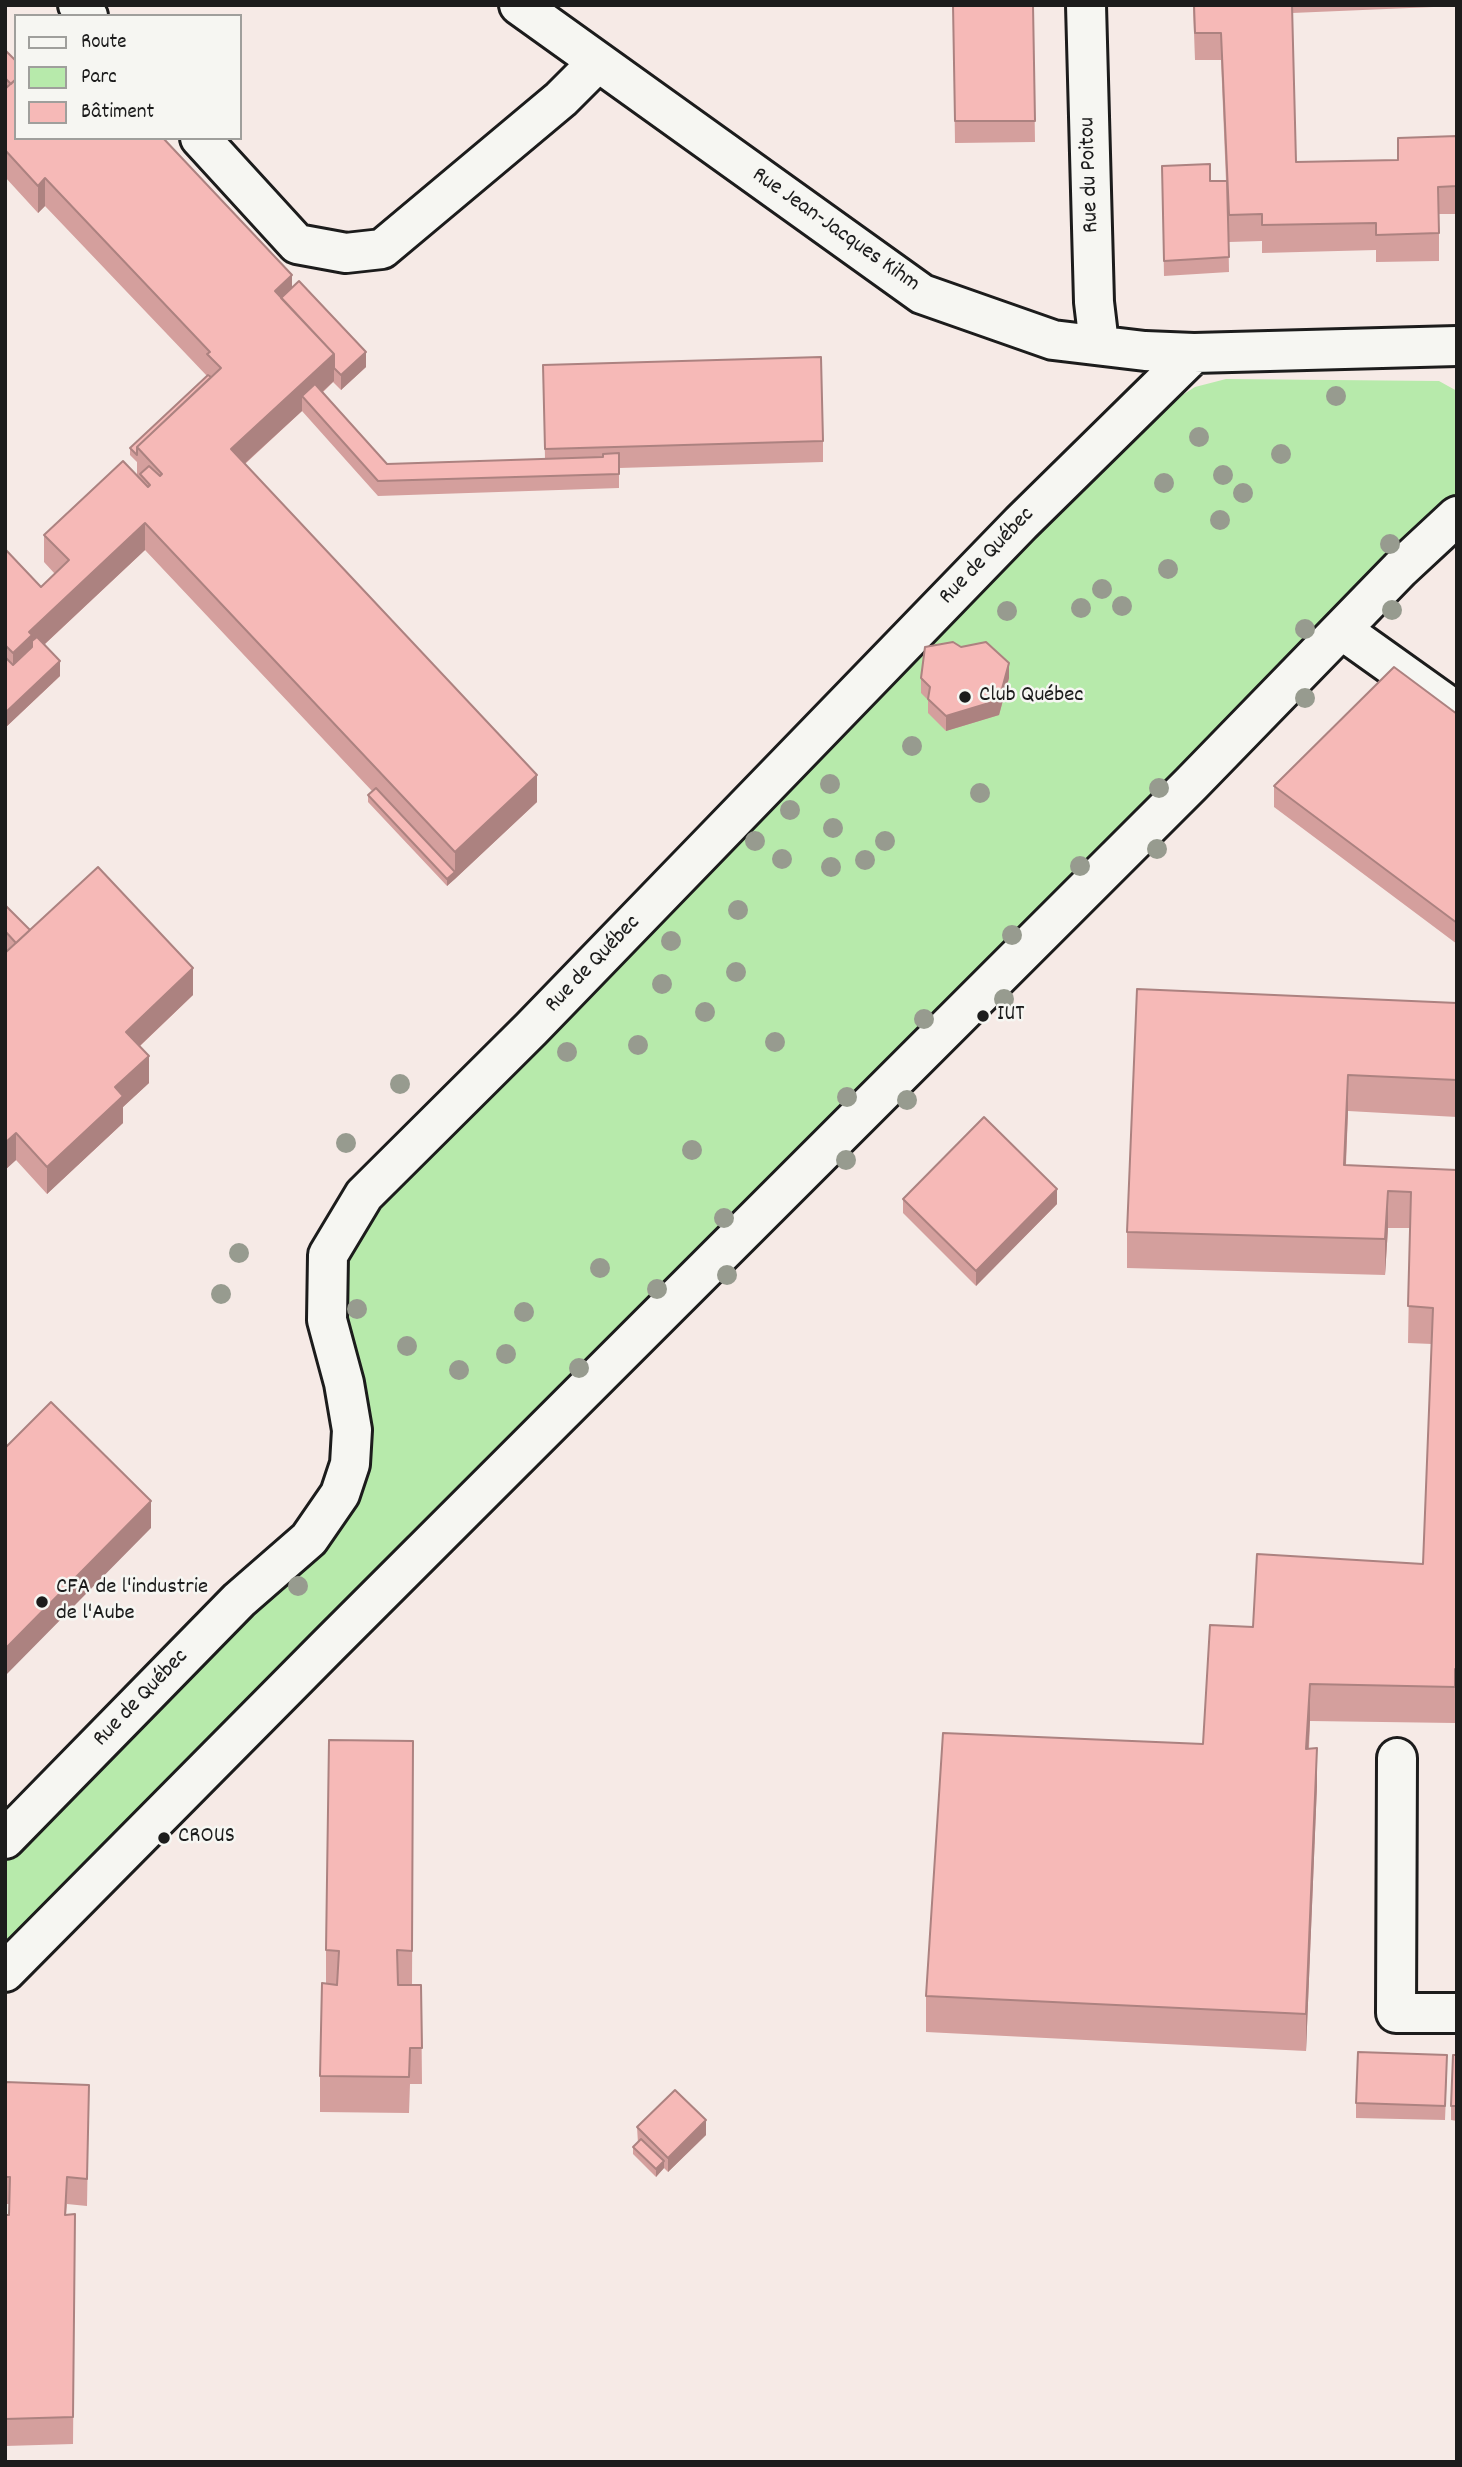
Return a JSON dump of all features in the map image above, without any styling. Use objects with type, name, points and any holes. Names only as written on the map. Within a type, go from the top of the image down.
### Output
[{"type":"street","name":"Rue Jean-Jacques Kihm","points":[[519,5],[922,294],[1053,340],[1145,351],[1194,353]]},
{"type":"street","name":"Rue du Poitou","points":[[1086,5],[1094,302],[1099,344]]},
{"type":"street","points":[[202,140],[297,244],[346,253],[382,249],[561,99],[598,62]]},
{"type":"street","points":[[1194,353],[1457,346]]},
{"type":"street","name":"Rue de Québec","points":[[5,1839],[239,1600],[309,1539],[340,1494],[350,1464],[352,1430],[344,1383],[327,1320],[328,1255],[364,1195],[531,1030],[1021,523],[1194,353]]},
{"type":"street","points":[[5,1972],[821,1155],[1400,569],[1457,516]]},
{"type":"street","points":[[1342,630],[1457,712]]},
{"type":"street","points":[[1397,1758],[1396,2013],[1457,2013]]},
{"type":"green space","points":[[1226,379],[1439,381],[1457,391],[1457,493],[208,1754],[5,1955],[5,1859],[324,1545],[351,1507],[340,1305],[342,1270],[369,1205],[1165,406],[1195,387]]},
{"type":"building","points":[[953,5],[1033,5],[1035,121],[955,121]]},
{"type":"building","points":[[1194,5],[1292,5],[1296,162],[1398,160],[1398,138],[1457,136],[1457,186],[1438,187],[1439,233],[1376,235],[1376,223],[1262,225],[1262,214],[1229,215],[1221,33],[1195,33]]},
{"type":"building","points":[[5,50],[14,59],[14,81],[11,84],[5,78]]},
{"type":"building","points":[[14,81],[14,140],[165,140],[292,275],[275,291],[334,354],[231,449],[537,775],[455,852],[145,523],[29,632],[32,635],[13,653],[5,645],[5,549],[41,587],[69,560],[44,535],[123,461],[148,487],[150,485],[140,474],[149,466],[160,476],[162,474],[137,447],[221,368],[207,354],[210,352],[45,178],[38,186],[5,150],[5,89]]},
{"type":"building","points":[[1210,164],[1210,181],[1227,181],[1229,257],[1164,261],[1162,166]]},
{"type":"building","points":[[299,281],[366,352],[341,375],[334,368],[334,354],[281,298]]},
{"type":"building","points":[[821,357],[823,441],[545,449],[543,365]]},
{"type":"building","points":[[208,375],[211,377],[137,447],[137,455],[130,448]]},
{"type":"building","points":[[315,384],[387,464],[603,457],[603,454],[619,453],[619,474],[378,481],[302,396]]},
{"type":"building","points":[[37,637],[60,661],[5,713],[5,657],[13,665],[32,647],[32,641]]},
{"type":"building","name":"Club Québec","points":[[953,642],[961,647],[986,642],[1009,663],[999,700],[946,716],[928,699],[930,687],[921,678],[925,647]]},
{"type":"building","points":[[1394,667],[1457,714],[1457,923],[1274,786]]},
{"type":"building","points":[[376,788],[455,872],[447,879],[368,795]]},
{"type":"building","points":[[98,867],[193,968],[126,1032],[149,1056],[115,1087],[123,1096],[47,1167],[16,1133],[5,1143],[5,953]]},
{"type":"building","points":[[5,905],[30,930],[16,943],[5,931]]},
{"type":"building","points":[[1137,989],[1457,1003],[1457,1080],[1348,1075],[1344,1165],[1457,1170],[1455,1687],[1310,1684],[1306,1749],[1317,1748],[1306,2014],[926,1996],[943,1733],[1203,1744],[1210,1625],[1253,1627],[1257,1554],[1423,1564],[1433,1308],[1408,1306],[1411,1192],[1388,1191],[1385,1239],[1127,1232]]},
{"type":"building","points":[[984,1117],[1057,1189],[976,1271],[903,1199]]},
{"type":"building","name":"CFA de l'industrie de l'Aube","points":[[51,1402],[151,1501],[5,1649],[5,1448]]},
{"type":"building","points":[[329,1740],[413,1741],[412,1951],[397,1950],[398,1985],[421,1985],[422,2048],[410,2048],[409,2077],[320,2076],[322,1983],[337,1985],[339,1951],[326,1950]]},
{"type":"building","points":[[1358,2052],[1447,2055],[1445,2106],[1356,2103]]},
{"type":"building","points":[[1453,2055],[1457,2055],[1457,2106],[1451,2106]]},
{"type":"building","points":[[5,2082],[89,2085],[87,2179],[67,2177],[65,2215],[75,2214],[73,2417],[5,2419],[5,2215],[9,2215],[10,2177],[5,2177]]},
{"type":"building","points":[[675,2090],[706,2120],[668,2158],[637,2127]]},
{"type":"building","points":[[641,2139],[664,2161],[656,2169],[633,2147]]},
{"type":"place","name":"Club Québec","points":[[965,697]]},
{"type":"place","name":"IUT","points":[[983,1016]]},
{"type":"place","name":"CFA de l'industrie de l'Aube","points":[[42,1602]]},
{"type":"place","name":"CROUS","points":[[164,1838]]}]
